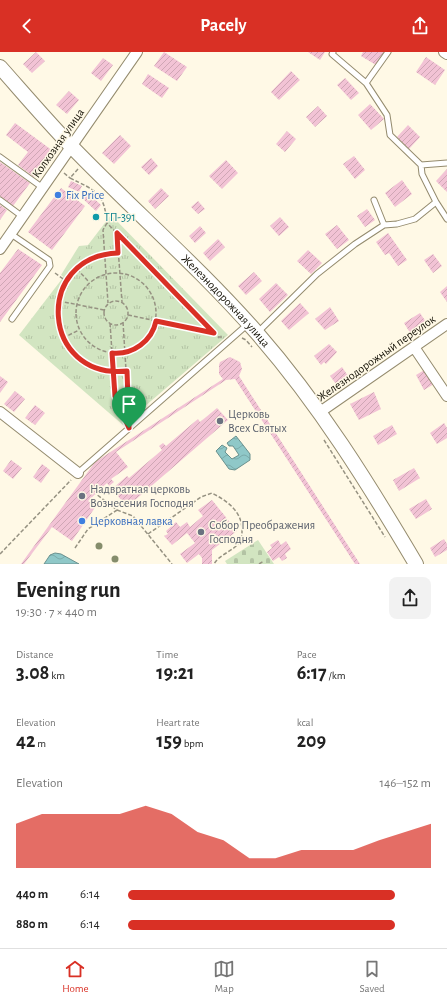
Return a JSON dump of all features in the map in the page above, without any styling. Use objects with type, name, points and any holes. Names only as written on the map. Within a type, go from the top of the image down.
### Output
[{"type":"street","name":"Колхозная улица","points":[[1,246],[23,217],[137,52]]},
{"type":"street","name":"Железнодорожная улица","points":[[0,67],[72,146],[184,256],[253,328],[320,412],[344,446],[416,564]]},
{"type":"street","name":"Железнодорожный переулок","points":[[320,412],[447,324]]},
{"type":"street","points":[[414,348],[447,396]]},
{"type":"street","points":[[0,412],[78,474]]},
{"type":"lane","points":[[333,52],[332,54],[366,83],[387,115],[390,135],[421,165],[422,174],[436,202],[447,219]]},
{"type":"lane","points":[[366,83],[388,52]]},
{"type":"lane","points":[[0,157],[43,188]]},
{"type":"lane","points":[[421,165],[447,162]]},
{"type":"lane","points":[[0,200],[23,217]]},
{"type":"lane","points":[[374,200],[384,225]]},
{"type":"lane","points":[[78,474],[235,336],[253,328],[355,244],[384,225],[397,224],[415,219],[436,202]]},
{"type":"lane","points":[[11,234],[49,260],[50,266],[12,319]]},
{"type":"path","points":[[108,303],[115,301],[122,302],[126,306],[128,315],[123,322],[116,325],[110,323],[105,318],[104,310],[108,303],[103,230],[107,223],[218,337]]},
{"type":"path","points":[[117,233],[122,302]]},
{"type":"path","points":[[118,253],[105,254],[93,258],[77,269],[66,281],[59,300],[57,314],[63,338],[70,349],[83,362],[100,370],[113,372],[127,371]]},
{"type":"path","points":[[77,269],[89,282]]},
{"type":"path","points":[[120,272],[134,276],[150,290],[156,303],[156,321],[152,332],[143,343],[125,352],[112,353],[94,347],[79,330],[76,315],[76,304],[81,293],[89,282],[106,274],[120,272]]},
{"type":"path","points":[[59,300],[104,310]]},
{"type":"path","points":[[128,315],[214,333]]},
{"type":"path","points":[[123,322],[127,371],[129,428]]},
{"type":"path","points":[[110,323],[115,396],[129,428]]},
{"type":"path","points":[[63,338],[79,330]]},
{"type":"path","points":[[235,336],[246,340],[256,351]]},
{"type":"path","points":[[320,435],[387,540]]},
{"type":"path","points":[[0,554],[78,474]]},
{"type":"path","points":[[148,534],[201,497],[212,493],[236,510],[242,524],[242,536],[239,544],[214,564]]},
{"type":"path","points":[[96,494],[117,510],[133,516],[172,564]]},
{"type":"path","points":[[74,548],[88,529],[117,510]]},
{"type":"path","points":[[259,564],[264,561]]},
{"type":"green space","points":[[111,215],[228,335],[123,425],[19,335]]},
{"type":"green space","points":[[90,245],[66,279],[61,275],[79,246]]},
{"type":"green space","points":[[258,540],[274,564],[227,564],[225,561]]},
{"type":"water","points":[[236,436],[250,454],[250,460],[235,470],[229,469],[216,451],[222,445],[227,448],[225,452],[232,459],[239,455],[233,446],[229,446],[227,443]]},
{"type":"water","points":[[55,553],[61,554],[79,564],[44,564],[50,555]]},
{"type":"building","points":[[36,52],[45,61],[32,73],[23,64]]},
{"type":"building","points":[[164,52],[187,67],[177,81],[154,66]]},
{"type":"building","points":[[308,52],[325,52],[320,60]]},
{"type":"building","points":[[363,52],[384,52],[376,65],[361,56]]},
{"type":"building","points":[[426,57],[445,70],[435,85],[416,72]]},
{"type":"building","points":[[103,58],[113,65],[101,81],[91,73]]},
{"type":"building","points":[[291,71],[300,80],[279,100],[271,92]]},
{"type":"building","points":[[148,74],[169,88],[162,98],[142,84]]},
{"type":"building","points":[[345,78],[359,93],[351,100],[337,85]]},
{"type":"building","points":[[69,91],[79,100],[67,114],[56,105]]},
{"type":"building","points":[[370,104],[384,119],[371,130],[358,115]]},
{"type":"building","points":[[318,106],[327,116],[315,127],[306,117]]},
{"type":"building","points":[[15,123],[53,151],[34,177],[18,165],[28,152],[6,135]]},
{"type":"building","points":[[408,125],[420,137],[409,149],[397,137]]},
{"type":"building","points":[[287,131],[296,139],[285,152],[276,144]]},
{"type":"building","points":[[120,135],[131,146],[114,164],[102,153]]},
{"type":"building","points":[[354,156],[365,170],[355,179],[343,164]]},
{"type":"building","points":[[151,158],[158,166],[149,175],[141,167]]},
{"type":"building","points":[[226,160],[238,173],[222,189],[209,176]]},
{"type":"building","points":[[0,162],[30,183],[13,206],[0,196]]},
{"type":"building","points":[[447,169],[447,192],[436,181]]},
{"type":"building","points":[[402,180],[412,194],[395,207],[385,193]]},
{"type":"building","points":[[71,181],[82,186],[79,192],[68,187]]},
{"type":"building","points":[[61,188],[85,206],[52,250],[28,232]]},
{"type":"building","points":[[161,188],[169,196],[155,209],[148,201]]},
{"type":"building","points":[[89,194],[101,205],[96,211],[82,198]]},
{"type":"building","points":[[198,201],[205,209],[198,214],[191,207]]},
{"type":"building","points":[[0,205],[7,210],[0,220]]},
{"type":"building","points":[[367,209],[375,220],[365,227],[357,216]]},
{"type":"building","points":[[280,217],[289,227],[279,236],[270,226]]},
{"type":"building","points":[[337,225],[349,240],[337,249],[325,234]]},
{"type":"building","points":[[200,226],[206,233],[195,243],[189,236]]},
{"type":"building","points":[[388,233],[407,260],[398,266],[389,253],[385,255],[376,242]]},
{"type":"building","points":[[218,239],[225,247],[210,261],[203,253]]},
{"type":"building","points":[[18,249],[42,265],[0,322],[0,273]]},
{"type":"building","points":[[308,250],[322,263],[311,274],[297,261]]},
{"type":"building","points":[[433,254],[442,266],[433,273],[424,260]]},
{"type":"building","points":[[254,272],[262,281],[246,295],[238,286]]},
{"type":"building","points":[[276,283],[288,295],[270,312],[259,299]]},
{"type":"building","points":[[447,286],[447,302],[440,292]]},
{"type":"building","points":[[300,303],[309,313],[289,330],[281,321]]},
{"type":"building","points":[[330,307],[339,321],[325,330],[315,319]]},
{"type":"building","points":[[420,313],[428,325],[412,336],[404,323]]},
{"type":"building","points":[[329,344],[337,352],[326,364],[324,362],[321,365],[314,356]]},
{"type":"building","points":[[230,357],[240,362],[242,369],[239,376],[360,564],[355,564],[235,379],[226,380],[116,452],[128,467],[111,479],[114,482],[109,486],[107,483],[88,501],[96,506],[72,541],[52,527],[24,564],[21,564],[95,462],[223,379],[219,374],[219,365],[220,362]]},
{"type":"building","points":[[342,367],[348,376],[336,384],[330,376]]},
{"type":"building","points":[[426,369],[434,384],[424,390],[416,375]]},
{"type":"building","points":[[0,376],[8,382],[0,393]]},
{"type":"building","points":[[15,391],[25,399],[14,412],[4,404]]},
{"type":"building","points":[[374,392],[381,409],[359,420],[350,404]]},
{"type":"building","points":[[35,405],[45,413],[35,425],[25,418]]},
{"type":"building","points":[[217,408],[228,420],[127,507],[112,489],[127,476],[129,478],[162,450],[159,446],[163,443],[166,446],[198,419],[200,422]]},
{"type":"building","points":[[444,423],[447,428],[447,438],[437,444],[430,433]]},
{"type":"building","points":[[392,425],[397,434],[378,445],[373,436]]},
{"type":"building","points":[[11,460],[22,468],[13,479],[3,471]]},
{"type":"building","points":[[42,464],[50,470],[41,483],[33,477]]},
{"type":"building","points":[[414,468],[420,478],[399,491],[393,480]]},
{"type":"building","points":[[426,499],[432,509],[416,519],[409,509]]},
{"type":"building","name":"Собор Преображения Господня","points":[[212,500],[237,531],[212,550],[212,564],[202,564],[202,558],[199,554],[187,563],[180,554],[195,543],[187,533],[172,545],[164,536],[168,534],[166,531],[176,522],[180,527],[187,522],[190,527],[203,516],[198,510]]},
{"type":"building","points":[[444,539],[447,544],[447,550],[435,557],[430,548]]},
{"type":"building","points":[[278,540],[281,545],[286,541],[291,549],[285,554],[287,558],[282,561],[279,557],[273,561],[267,552],[272,548],[270,545]]},
{"type":"place","name":"Fix Price","points":[[58,195]]},
{"type":"place","name":"ТП-391","points":[[96,217]]},
{"type":"place","name":"Церковь Всех Святых","points":[[220,421]]},
{"type":"place","name":"Надвратная церковь Вознесения Господня","points":[[82,496]]},
{"type":"place","name":"Церковная лавка","points":[[82,521]]},
{"type":"place","name":"Собор Преображения Господня","points":[[201,532]]},
{"type":"route","points":[[129,428],[115,396],[113,372],[112,353],[123,353],[137,348],[148,338],[156,321],[214,333],[117,233],[118,253],[101,255],[85,262],[78,268],[66,281],[62,289],[59,297],[57,314],[58,324],[65,341],[70,349],[83,362],[100,370],[109,372],[113,372],[118,372],[127,371],[129,428]]}]
